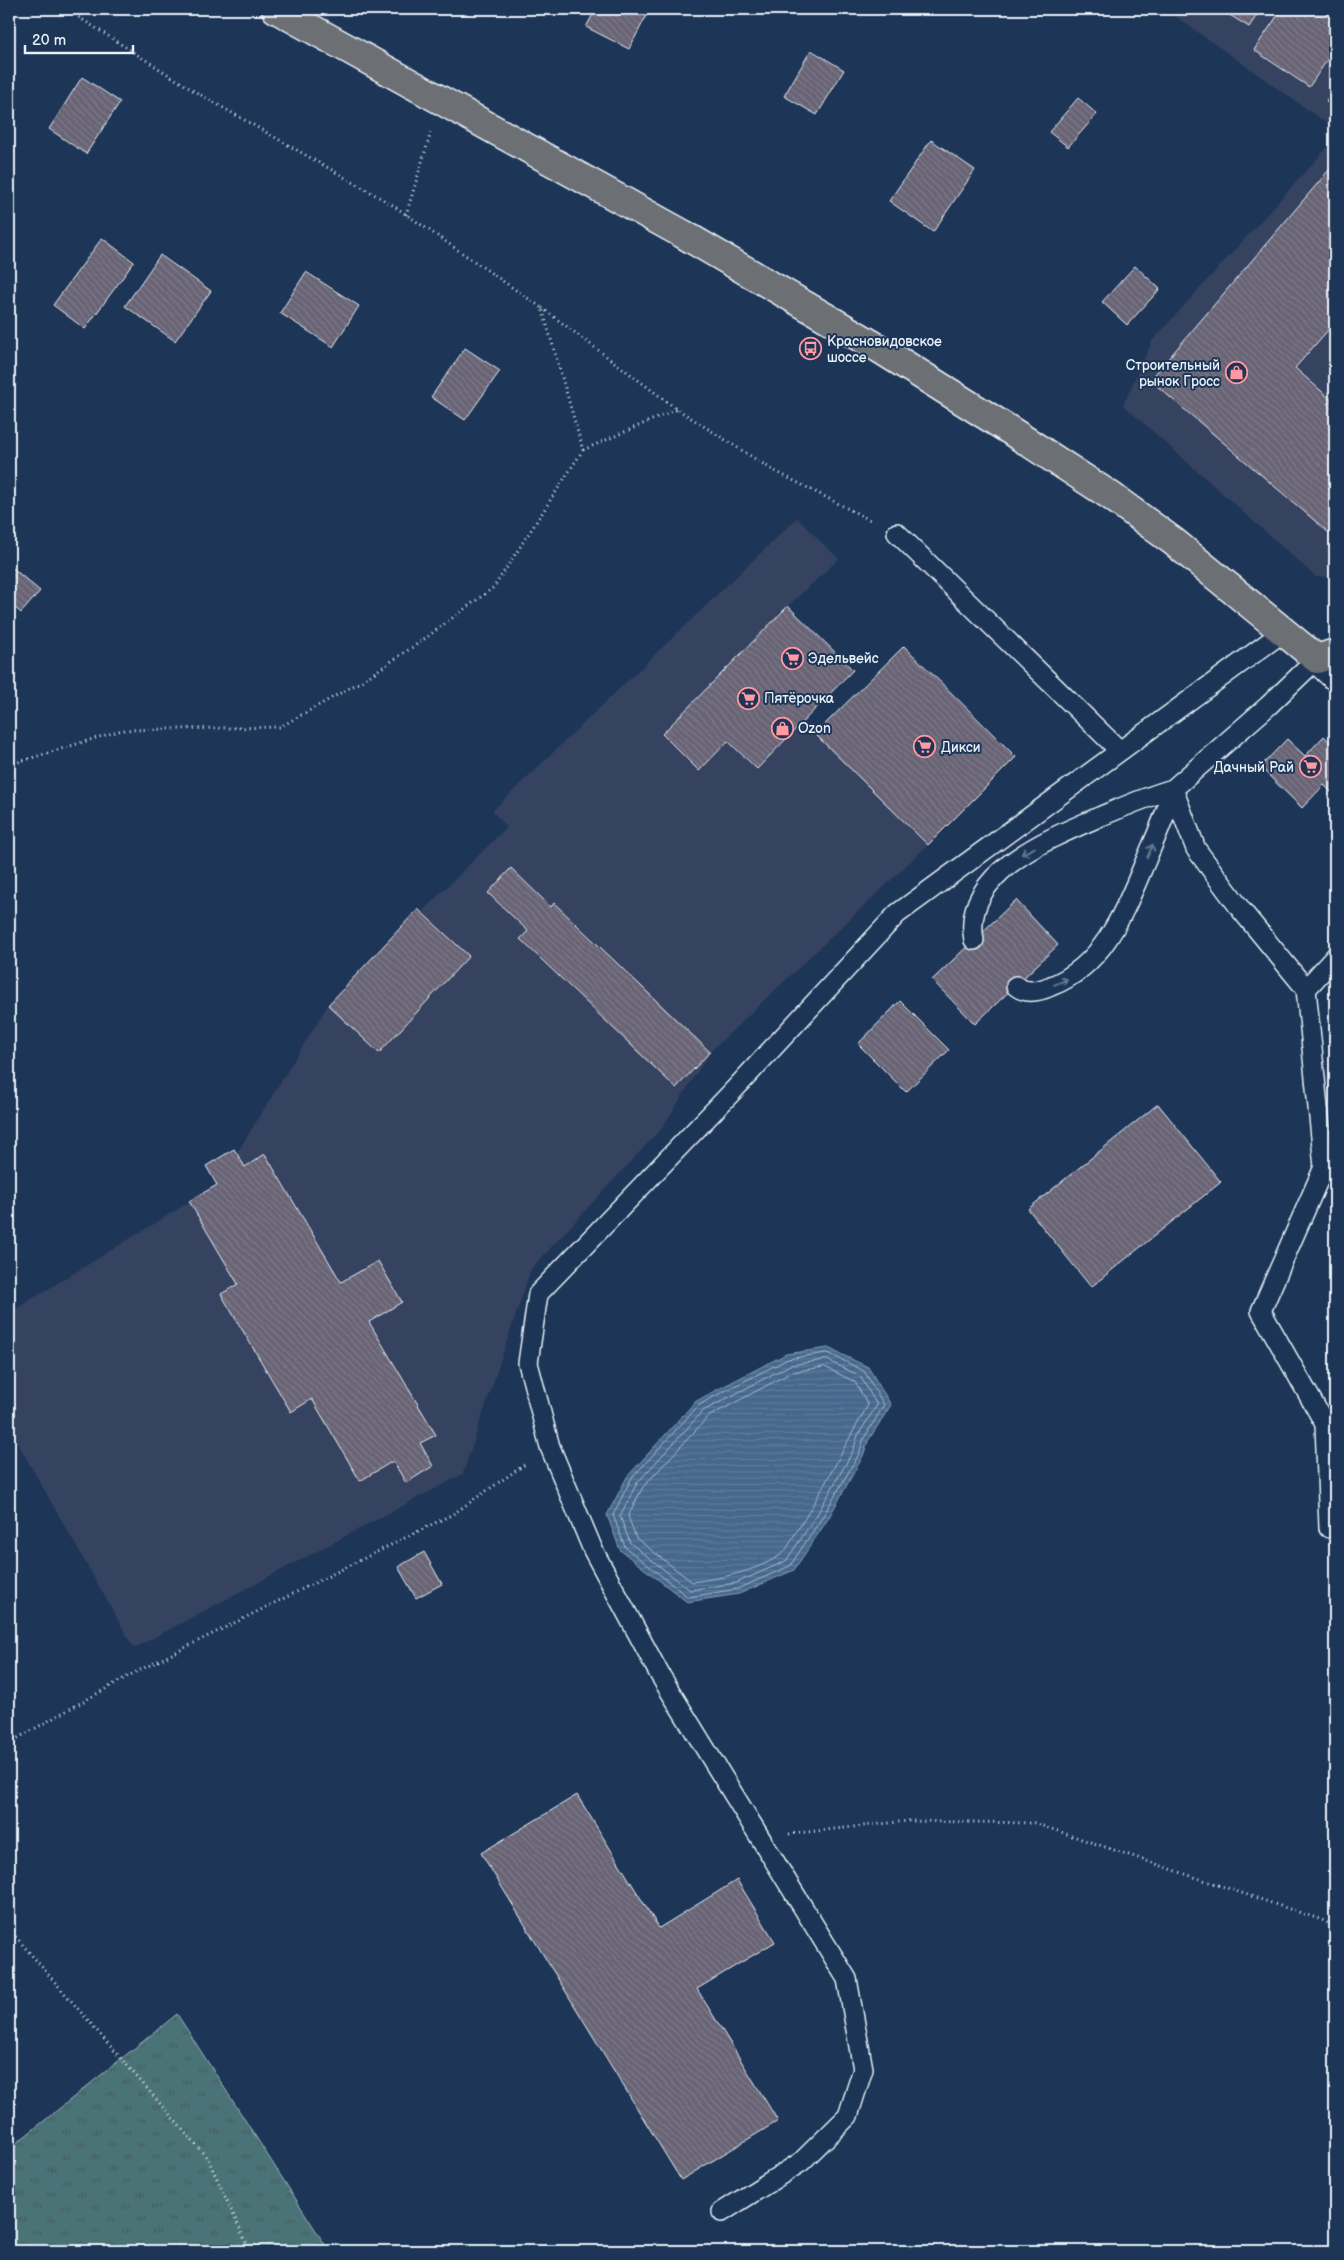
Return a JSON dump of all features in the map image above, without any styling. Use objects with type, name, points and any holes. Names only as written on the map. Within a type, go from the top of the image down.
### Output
[{"type":"main road","points":[[276,9],[441,99],[759,278],[1011,431],[1111,496],[1174,542],[1283,632],[1329,663]]},
{"type":"lane","points":[[897,533],[1120,751]]},
{"type":"lane","points":[[722,2212],[801,2162],[848,2116],[863,2069],[847,1979],[660,1675],[597,1558],[550,1447],[528,1363],[538,1294],[732,1092],[897,914],[1283,632]]},
{"type":"lane","points":[[974,940],[972,926],[979,900],[995,877],[1020,855],[1071,829],[1174,788],[1268,706],[1329,663]]},
{"type":"lane","points":[[1016,986],[1022,990],[1042,990],[1068,980],[1097,954],[1115,930],[1130,898],[1163,821],[1174,788]]},
{"type":"lane","points":[[1174,788],[1196,849],[1242,911],[1306,989],[1324,1166],[1261,1311],[1325,1424],[1329,1528]]},
{"type":"lane","points":[[1306,989],[1335,957]]},
{"type":"path","points":[[66,9],[194,91],[406,215],[542,308],[677,409],[771,470],[897,533]]},
{"type":"path","points":[[406,215],[441,99]]},
{"type":"path","points":[[542,308],[583,450]]},
{"type":"path","points":[[9,765],[122,730],[280,727],[362,681],[423,640],[494,588],[583,450],[677,409]]},
{"type":"path","points":[[9,1743],[132,1674],[453,1514],[550,1447]]},
{"type":"path","points":[[758,1837],[908,1821],[1034,1823],[1322,1920],[1335,1928]]},
{"type":"path","points":[[9,1929],[208,2159],[250,2251]]},
{"type":"shaded area","points":[[1165,9],[1335,9],[1335,129]]},
{"type":"shaded area","name":"Строительный рынок Гросс","points":[[1335,139],[1335,577],[1316,577],[1123,405],[1152,341]]},
{"type":"shaded area","points":[[797,518],[839,559],[788,606],[662,734],[699,770],[728,741],[757,769],[803,722],[928,845],[710,1052],[662,1128],[531,1269],[463,1474],[134,1648],[9,1428],[9,1313],[217,1185],[328,1005],[507,827],[492,811]]},
{"type":"green space","points":[[177,2014],[329,2251],[9,2251],[9,2149]]},
{"type":"water","points":[[828,1348],[868,1367],[891,1405],[868,1441],[863,1456],[828,1519],[794,1570],[739,1594],[687,1602],[620,1550],[607,1515],[627,1477],[695,1402],[786,1354]]},
{"type":"building","points":[[596,9],[650,9],[629,49],[586,27]]},
{"type":"building","points":[[1220,9],[1261,9],[1249,27]]},
{"type":"building","points":[[1282,9],[1335,9],[1335,48],[1309,87],[1254,50]]},
{"type":"building","points":[[811,50],[844,70],[817,115],[784,96]]},
{"type":"building","points":[[82,77],[120,102],[86,154],[49,129]]},
{"type":"building","points":[[1335,84],[1335,107],[1326,102]]},
{"type":"building","points":[[1078,98],[1097,114],[1068,147],[1049,132]]},
{"type":"building","points":[[931,140],[975,170],[933,232],[889,201]]},
{"type":"building","name":"Строительный рынок Гросс","points":[[1335,163],[1335,322],[1295,368],[1335,403],[1335,538],[1150,380]]},
{"type":"building","points":[[102,238],[134,262],[85,329],[53,305]]},
{"type":"building","points":[[160,255],[211,291],[175,341],[125,306]]},
{"type":"building","points":[[1135,266],[1160,289],[1127,325],[1102,302]]},
{"type":"building","points":[[306,272],[359,306],[333,347],[280,313]]},
{"type":"building","points":[[465,348],[500,371],[465,420],[431,397]]},
{"type":"building","points":[[9,565],[40,591],[21,613],[9,602]]},
{"type":"building","points":[[788,606],[853,670],[757,769],[728,741],[699,771],[662,734]]},
{"type":"building","points":[[904,646],[1016,757],[928,845],[815,734]]},
{"type":"building","points":[[1324,736],[1335,747],[1335,796],[1324,785],[1302,808],[1260,767],[1287,739],[1305,756]]},
{"type":"building","points":[[511,868],[551,907],[554,903],[710,1052],[676,1088],[520,939],[528,931],[488,893]]},
{"type":"building","points":[[1016,900],[1058,945],[975,1024],[932,980]]},
{"type":"building","points":[[418,909],[469,956],[379,1053],[328,1005]]},
{"type":"building","points":[[900,1001],[949,1050],[906,1092],[858,1044]]},
{"type":"building","points":[[1158,1104],[1221,1182],[1091,1287],[1028,1209]]},
{"type":"building","points":[[234,1149],[245,1167],[265,1154],[341,1282],[378,1261],[402,1302],[369,1322],[436,1435],[420,1443],[433,1466],[406,1483],[393,1461],[360,1481],[312,1399],[291,1412],[221,1294],[238,1284],[189,1201],[217,1185],[206,1166]]},
{"type":"building","points":[[424,1552],[442,1584],[416,1598],[398,1567]]},
{"type":"building","points":[[577,1795],[659,1928],[737,1880],[775,1942],[697,1989],[778,2121],[681,2180],[481,1853]]},
{"type":"place","name":"Красновидовское шоссе","points":[[811,349]]},
{"type":"place","name":"Строительный рынок Гросс","points":[[1236,373]]},
{"type":"place","name":"Эдельвейс","points":[[792,658]]},
{"type":"place","name":"Пятёрочка","points":[[748,698]]},
{"type":"place","name":"Ozon","points":[[782,728]]},
{"type":"place","name":"Дикси","points":[[925,747]]},
{"type":"place","name":"Дачный Рай","points":[[1310,767]]}]
